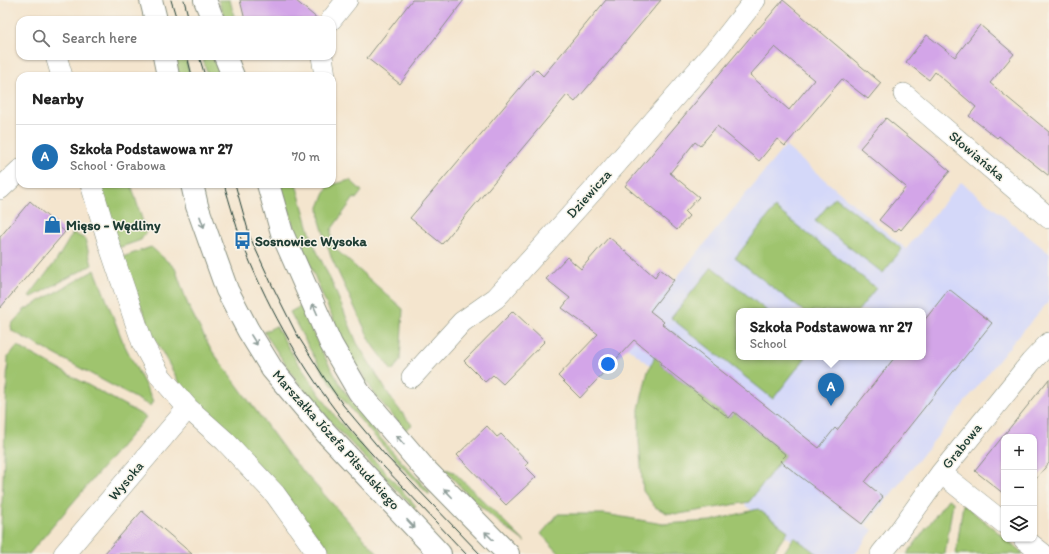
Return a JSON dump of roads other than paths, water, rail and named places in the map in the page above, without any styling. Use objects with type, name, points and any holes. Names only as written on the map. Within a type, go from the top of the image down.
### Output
[{"type":"main road","points":[[152,0],[155,16]]},
{"type":"main road","points":[[205,0],[211,16]]},
{"type":"main road","points":[[165,60],[167,72]]},
{"type":"main road","points":[[227,60],[232,72]]},
{"type":"main road","name":"Marszałka Józefa Piłsudskiego","points":[[193,188],[197,206],[227,290],[248,330],[272,369],[326,433],[440,554]]},
{"type":"main road","points":[[269,188],[282,233],[322,324],[331,344],[359,392],[425,469],[508,554]]},
{"type":"street","points":[[334,16],[347,0]]},
{"type":"street","name":"Dziewicza","points":[[412,377],[462,322],[496,298],[604,178],[719,46],[755,0]]},
{"type":"street","points":[[57,60],[61,72]]},
{"type":"street","points":[[323,60],[324,72]]},
{"type":"street","name":"Słowiańska","points":[[904,94],[1049,218]]},
{"type":"street","points":[[0,189],[16,174]]},
{"type":"street","points":[[93,188],[109,244],[143,344],[161,378],[188,408],[225,441],[275,494],[309,551]]},
{"type":"street","name":"Grabowa","points":[[881,554],[941,473],[1031,362],[1049,343]]},
{"type":"street","name":"Wysoka","points":[[64,554],[188,408]]},
{"type":"street","points":[[941,473],[1001,521]]},
{"type":"street","points":[[1028,542],[1043,554]]},
{"type":"tram line","points":[[171,0],[176,16]]},
{"type":"tram line","points":[[184,0],[188,16]]},
{"type":"tram line","points":[[188,60],[191,72]]},
{"type":"tram line","points":[[200,60],[204,72]]},
{"type":"tram line","points":[[225,188],[242,242],[251,264],[283,330],[308,371],[336,411],[360,441],[466,554]]},
{"type":"tram line","points":[[236,188],[250,237],[272,285],[296,333],[325,379],[343,405],[385,455],[480,554]]},
{"type":"place","name":"Mięso - Wędliny","points":[[53,225]]},
{"type":"place","name":"Sosnowiec Wysoka","points":[[242,241]]},
{"type":"place","name":"Szkoła Podstawowa nr 27","points":[[831,406]]}]
